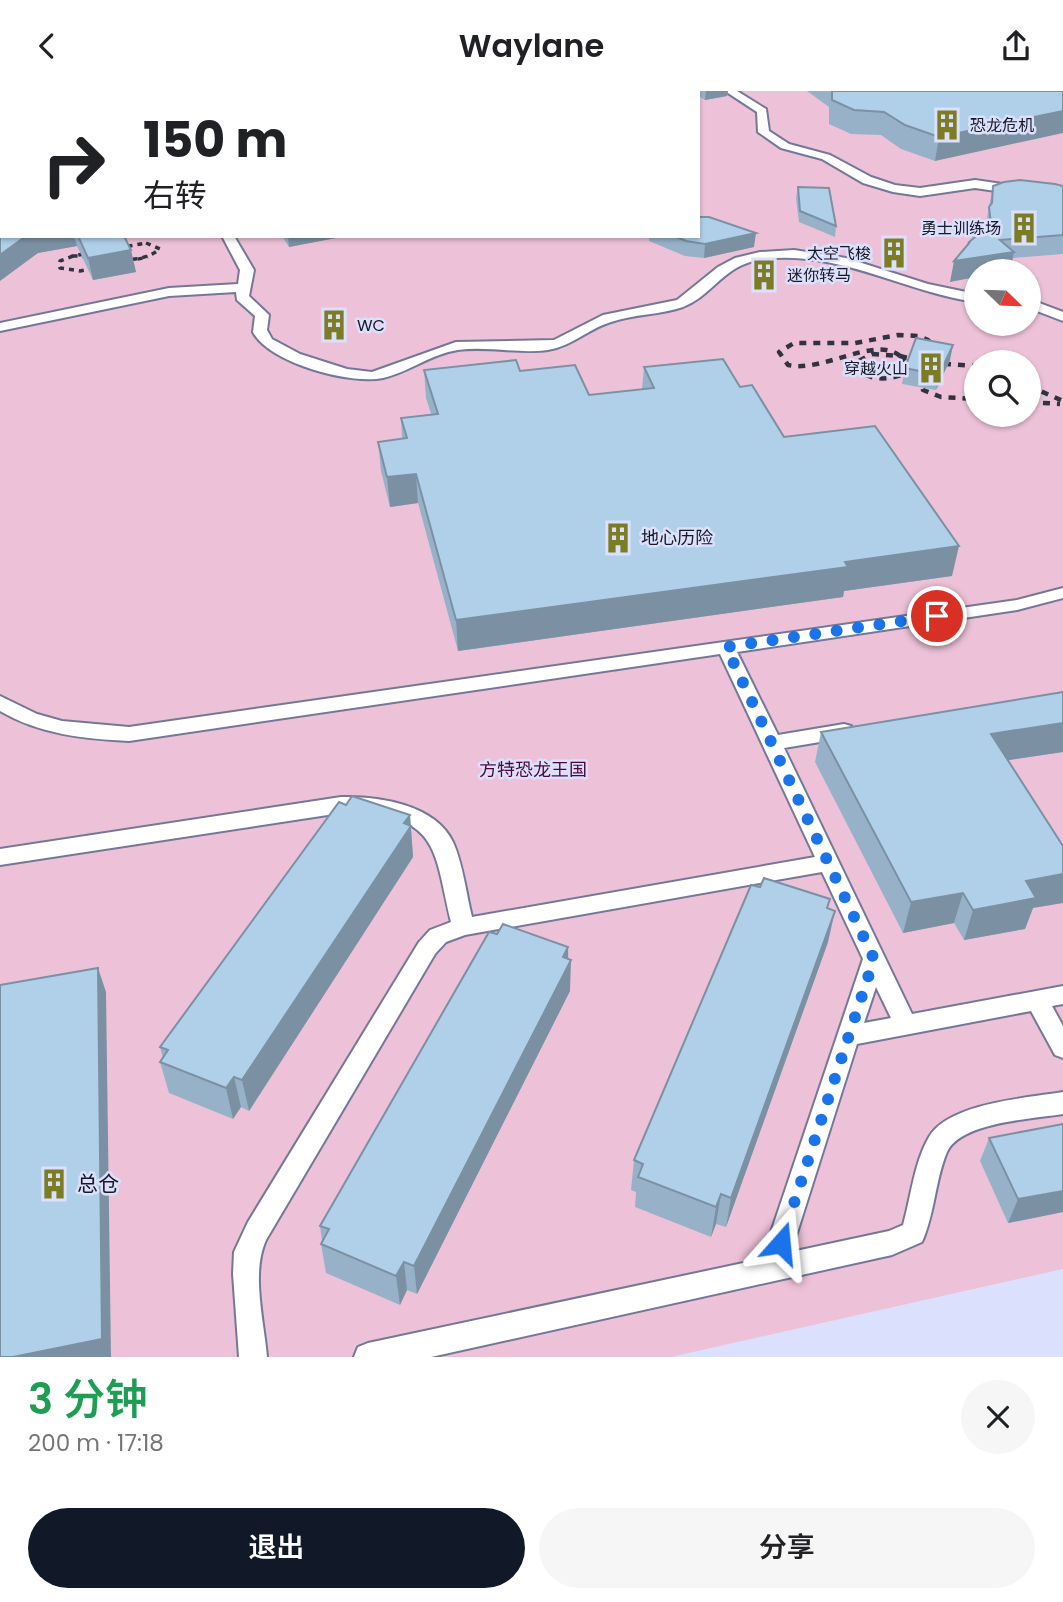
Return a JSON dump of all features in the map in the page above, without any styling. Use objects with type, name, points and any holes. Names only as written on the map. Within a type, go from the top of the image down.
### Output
[{"type":"lane","points":[[730,91],[762,111],[764,132],[777,142],[837,161],[878,185],[920,192],[987,185],[1063,197]]},
{"type":"lane","points":[[229,238],[245,265],[242,297],[262,314],[260,334],[272,348],[338,373],[360,377],[385,373],[435,350],[477,344],[537,347],[567,341],[606,318],[680,304],[699,293],[714,276],[729,266],[766,255],[806,254],[833,257],[929,289],[964,296]]},
{"type":"lane","points":[[0,327],[169,292],[243,288]]},
{"type":"lane","points":[[1041,308],[1063,317]]},
{"type":"lane","points":[[0,703],[60,729],[130,734],[1017,605],[1063,593]]},
{"type":"lane","points":[[726,647],[906,1026]]},
{"type":"lane","points":[[772,743],[865,728]]},
{"type":"lane","points":[[0,857],[341,804],[365,804],[411,817],[438,834],[443,844],[463,927]]},
{"type":"lane","points":[[253,1357],[246,1274],[247,1252],[427,948],[438,936],[463,927],[829,863]]},
{"type":"lane","points":[[772,1269],[874,959]]},
{"type":"lane","points":[[848,1036],[1063,995]]},
{"type":"lane","points":[[1037,1000],[1063,1048]]},
{"type":"lane","points":[[368,1357],[892,1243],[913,1233],[939,1142],[953,1128],[968,1121],[1063,1103]]},
{"type":"green space","name":"方特恐龙王国","points":[[700,91],[1063,91],[1063,1269],[671,1357],[0,1357],[0,238],[700,238]]},
{"type":"building","points":[[832,91],[1063,91],[1063,111],[939,137],[905,125],[884,112],[854,110],[832,100]]},
{"type":"building","points":[[1020,180],[1063,186],[1063,235],[1000,240],[1014,252],[954,261],[970,242],[968,243],[991,223],[989,207],[992,203],[993,186]]},
{"type":"building","points":[[798,187],[829,188],[836,226],[800,211]]},
{"type":"building","points":[[700,217],[709,217],[756,233],[705,244],[679,238],[700,238]]},
{"type":"building","points":[[0,238],[23,238],[0,255]]},
{"type":"building","points":[[79,238],[125,238],[131,250],[88,258]]},
{"type":"building","points":[[916,338],[953,345],[939,375],[905,368]]},
{"type":"building","name":"地心历险","points":[[723,359],[740,387],[752,385],[784,437],[875,426],[959,546],[845,562],[848,567],[456,620],[416,474],[387,477],[378,442],[407,438],[401,418],[438,414],[424,370],[516,360],[520,371],[575,365],[589,395],[654,388],[644,367]]},
{"type":"building","points":[[1063,692],[1063,723],[991,734],[1063,846],[1063,874],[1026,881],[1036,898],[973,910],[963,893],[911,902],[821,732]]},
{"type":"building","points":[[352,796],[410,815],[404,823],[411,826],[242,1080],[234,1077],[226,1088],[160,1062],[168,1050],[160,1047],[339,802],[346,805]]},
{"type":"building","points":[[764,878],[830,899],[827,908],[835,911],[731,1198],[721,1194],[716,1207],[638,1177],[643,1164],[634,1160],[751,885],[760,887]]},
{"type":"building","points":[[503,924],[568,947],[563,957],[571,960],[414,1266],[404,1262],[396,1276],[321,1244],[329,1229],[320,1226],[489,932],[497,934]]},
{"type":"building","name":"总仓","points":[[98,968],[102,1339],[13,1357],[0,1357],[0,985]]},
{"type":"building","points":[[1063,1124],[1063,1191],[1018,1199],[989,1138]]},
{"type":"railway","points":[[146,243],[160,249],[151,255],[129,260],[73,256],[146,243]]},
{"type":"railway","points":[[73,256],[60,261],[60,268],[80,271],[148,257]]},
{"type":"railway","points":[[900,356],[877,350],[802,366],[788,365],[779,352],[794,343],[855,343],[898,335],[919,336],[928,340],[936,349],[930,363]]},
{"type":"railway","points":[[872,354],[900,356],[909,364],[906,373],[892,377],[870,377],[855,363],[872,354]]},
{"type":"railway","points":[[900,356],[930,363]]},
{"type":"railway","points":[[930,363],[964,365]]},
{"type":"railway","points":[[930,363],[921,384],[923,390],[941,397],[964,398]]},
{"type":"railway","points":[[1041,391],[1063,401]]},
{"type":"railway","points":[[1041,403],[1060,404]]},
{"type":"place","name":"恐龙危机","points":[[947,125]]},
{"type":"place","name":"勇士训练场","points":[[1024,228]]},
{"type":"place","name":"太空飞梭","points":[[894,253]]},
{"type":"place","name":"迷你转马","points":[[764,275]]},
{"type":"place","name":"WC","points":[[334,325]]},
{"type":"place","name":"穿越火山","points":[[931,368]]},
{"type":"place","name":"地心历险","points":[[618,538]]},
{"type":"place","name":"总仓","points":[[54,1184]]},
{"type":"route","points":[[781,1243],[874,959],[726,647],[937,616]]}]
